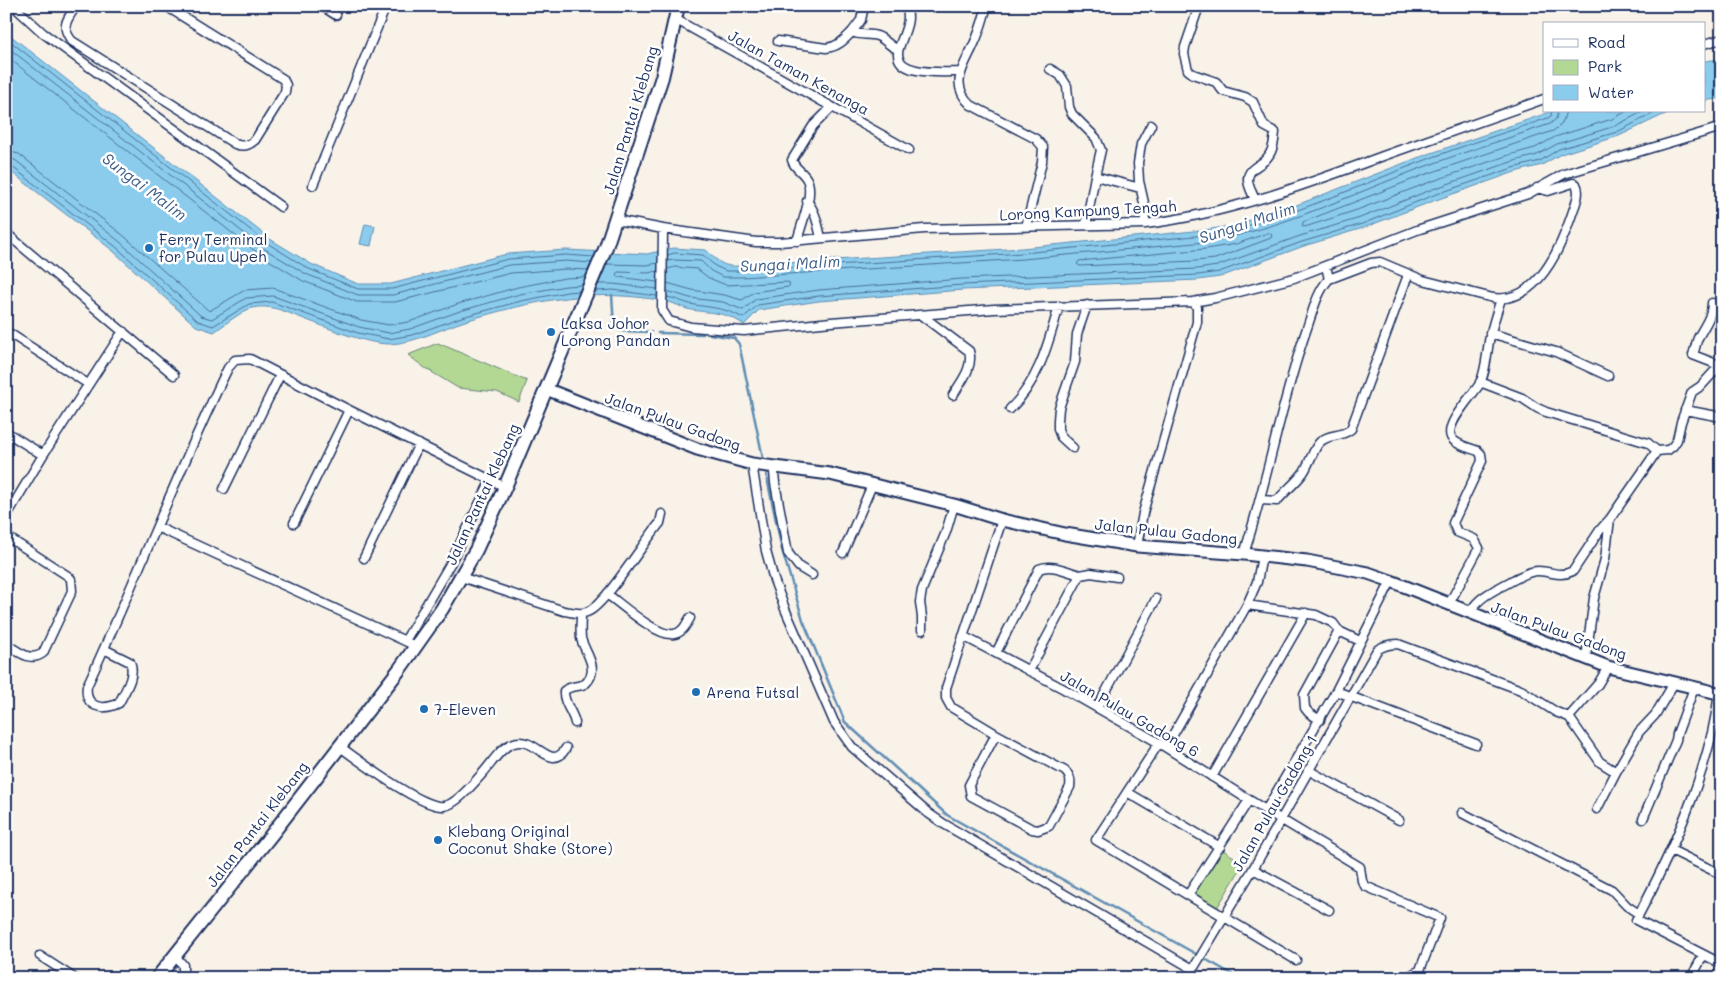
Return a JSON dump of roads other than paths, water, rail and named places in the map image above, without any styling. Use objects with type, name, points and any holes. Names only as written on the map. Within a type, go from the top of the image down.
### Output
[{"type":"highway","name":"Jalan Pantai Klebang","points":[[157,978],[272,834],[339,746],[411,644],[442,609],[476,550],[505,487],[606,247],[662,77],[677,12]]},
{"type":"main road","name":"Jalan Pulau Gadong","points":[[546,390],[689,446],[754,465],[830,474],[954,505],[1002,520],[1066,534],[1137,546],[1244,554],[1343,567],[1391,580],[1608,667],[1720,693]]},
{"type":"street","points":[[16,6],[18,11],[43,32],[281,207]]},
{"type":"street","points":[[76,6],[66,22],[65,30],[72,41],[235,144],[241,146],[250,144],[255,140],[285,92],[286,85],[283,79],[166,6]]},
{"type":"street","points":[[322,6],[336,16]]},
{"type":"street","points":[[313,186],[386,6]]},
{"type":"street","points":[[778,41],[826,48],[839,45],[861,20],[864,6]]},
{"type":"street","points":[[906,6],[908,19],[898,49],[898,54],[903,64],[915,70],[930,73],[960,72]]},
{"type":"street","points":[[987,6],[974,43],[960,72],[962,93],[970,105],[1036,139],[1043,147],[1042,162],[1026,227]]},
{"type":"street","points":[[1199,6],[1185,47],[1185,62],[1188,70],[1193,74],[1216,82],[1223,91],[1245,97],[1253,102],[1264,126],[1275,132],[1274,144],[1270,154],[1250,172],[1248,177],[1248,183],[1255,200]]},
{"type":"street","name":"Jalan Taman Kenanga","points":[[677,12],[832,106],[909,150]]},
{"type":"street","points":[[852,32],[860,35],[874,35],[898,49]]},
{"type":"street","points":[[1706,43],[1722,39]]},
{"type":"street","points":[[1050,69],[1060,75],[1066,86],[1072,114],[1100,143],[1102,150],[1086,225]]},
{"type":"street","name":"Lorong Kampung Tengah","points":[[616,220],[663,230],[756,242],[797,241],[924,230],[1145,224],[1200,216],[1298,188],[1543,98]]},
{"type":"street","points":[[797,241],[808,201],[809,188],[808,180],[793,165],[792,160],[812,126],[832,106]]},
{"type":"street","points":[[1145,224],[1138,164],[1141,144],[1151,125]]},
{"type":"street","points":[[663,230],[662,310],[665,317],[674,324],[691,327],[744,331],[921,314],[1059,306],[1193,302],[1294,278],[1417,230],[1528,194],[1564,174],[1722,127]]},
{"type":"street","points":[[1095,176],[1140,188]]},
{"type":"street","points":[[1244,554],[1261,500],[1296,361],[1320,290],[1329,279],[1371,263],[1385,262],[1408,275],[1423,280],[1501,299],[1517,294],[1528,288],[1542,275],[1555,256],[1568,227],[1578,192],[1576,184],[1572,183],[1548,191],[1537,188]]},
{"type":"street","points":[[808,201],[813,208],[821,238]]},
{"type":"street","points":[[6,233],[174,375]]},
{"type":"street","points":[[1326,266],[1329,279]]},
{"type":"street","points":[[1261,500],[1277,501],[1302,475],[1321,440],[1329,436],[1346,434],[1351,429],[1408,275]]},
{"type":"street","points":[[1449,604],[1479,548],[1474,539],[1458,532],[1453,523],[1482,461],[1481,454],[1478,451],[1455,442],[1450,436],[1450,426],[1480,382],[1490,334],[1501,299]]},
{"type":"street","points":[[1137,546],[1142,512],[1197,322],[1197,307],[1193,302]]},
{"type":"street","points":[[1480,382],[1522,398],[1546,412],[1648,443],[1657,451],[1668,450],[1677,440],[1692,392],[1701,386],[1721,364],[1693,355],[1698,340],[1708,322],[1712,303]]},
{"type":"street","points":[[1073,448],[1061,437],[1058,430],[1058,420],[1075,362],[1078,334],[1088,305]]},
{"type":"street","points":[[1010,409],[1026,392],[1041,364],[1059,306]]},
{"type":"street","points":[[921,314],[969,351],[971,357],[970,364],[953,395]]},
{"type":"street","points":[[6,331],[88,384]]},
{"type":"street","points":[[6,517],[43,455],[123,331]]},
{"type":"street","points":[[1490,334],[1556,352],[1608,376]]},
{"type":"street","points":[[104,648],[130,662],[133,668],[119,702],[108,707],[92,703],[86,691],[87,686],[197,432],[231,363],[238,359],[250,359],[505,487]]},
{"type":"street","points":[[224,489],[280,375]]},
{"type":"street","points":[[294,523],[349,410]]},
{"type":"street","points":[[1685,410],[1722,417]]},
{"type":"street","points":[[6,432],[43,455]]},
{"type":"street","points":[[364,558],[419,444]]},
{"type":"street","points":[[1470,612],[1481,598],[1521,575],[1539,571],[1565,575],[1573,571],[1657,451]]},
{"type":"street","name":"Jalan Pulau Gadong 1","points":[[754,465],[766,551],[784,609],[834,722],[852,747],[928,813],[944,824],[1194,967],[1253,869],[1377,650],[1390,644],[1398,644],[1521,690],[1556,712],[1569,717]]},
{"type":"street","points":[[773,466],[788,553],[799,567],[812,575]]},
{"type":"street","points":[[157,527],[411,644],[491,480]]},
{"type":"street","points":[[843,553],[872,485]]},
{"type":"street","points":[[922,630],[920,602],[922,590],[946,532],[954,505]]},
{"type":"street","points":[[461,577],[564,611],[581,614],[592,610],[607,594],[660,523],[662,514]]},
{"type":"street","points":[[1586,658],[1594,598],[1605,559],[1610,519]]},
{"type":"street","points":[[996,734],[969,785],[969,790],[974,799],[1032,829],[1044,829],[1049,826],[1070,787],[1071,780],[1065,771],[996,734],[951,707],[946,698],[946,688],[1002,520]]},
{"type":"street","points":[[6,536],[68,576],[73,585],[72,591],[43,653],[39,656],[29,657],[6,644]]},
{"type":"street","points":[[1262,556],[1257,582],[1247,605],[1162,744],[1127,792],[1096,840],[1296,960]]},
{"type":"street","points":[[996,653],[1040,569],[1044,567],[1080,575],[1091,573],[1117,577]]},
{"type":"street","points":[[1029,671],[1080,575]]},
{"type":"street","points":[[1266,810],[1336,691],[1391,580]]},
{"type":"street","points":[[607,594],[665,634],[673,635],[680,632],[690,618]]},
{"type":"street","points":[[1097,708],[1156,599]]},
{"type":"street","points":[[1247,605],[1306,613],[1324,618],[1333,623],[1339,631],[1360,641]]},
{"type":"street","points":[[1212,777],[1306,613]]},
{"type":"street","points":[[575,724],[573,715],[564,698],[564,691],[573,685],[587,682],[591,669],[591,660],[581,638],[581,614]]},
{"type":"street","name":"Jalan Pulau Gadong 1","points":[[1320,720],[1304,708],[1304,695],[1339,631]]},
{"type":"street","name":"Jalan Pulau Gadong 6","points":[[963,636],[1162,744],[1249,800],[1360,867],[1362,881],[1365,886],[1440,918],[1420,970],[1406,978]]},
{"type":"street","points":[[1608,667],[1598,684],[1569,717],[1600,762],[1616,772]]},
{"type":"street","points":[[1597,809],[1639,732],[1656,715],[1674,682]]},
{"type":"street","points":[[1643,819],[1676,740],[1694,688]]},
{"type":"street","points":[[1336,691],[1476,744]]},
{"type":"street","points":[[1720,693],[1706,758],[1671,850],[1636,920],[1703,956],[1722,964]]},
{"type":"street","points":[[339,746],[418,798],[435,806],[445,806],[453,803],[503,750],[512,743],[528,742],[553,758],[563,754],[566,748]]},
{"type":"street","points":[[1308,770],[1399,820]]},
{"type":"street","points":[[1127,792],[1220,847]]},
{"type":"street","points":[[1188,895],[1249,800]]},
{"type":"street","points":[[1462,812],[1612,890],[1627,906],[1639,914]]},
{"type":"street","points":[[1671,850],[1722,876]]},
{"type":"street","points":[[1253,869],[1329,910]]},
{"type":"street","points":[[40,956],[74,978]]},
{"type":"street","points":[[174,956],[183,965],[183,972],[180,978]]},
{"type":"street","points":[[1691,978],[1703,956]]},
{"type":"water","name":"Sungai Malim","points":[[6,32],[270,239],[311,264],[358,284],[391,284],[507,254],[566,250],[647,254],[673,248],[706,250],[725,265],[741,266],[1022,248],[1204,230],[1231,226],[1289,208],[1417,158],[1550,112],[1671,112],[1619,136],[1561,154],[1542,165],[1515,172],[1363,228],[1304,246],[1220,277],[1198,280],[963,290],[819,301],[759,310],[744,325],[730,317],[687,309],[669,302],[616,296],[566,298],[516,307],[465,321],[409,341],[389,344],[356,338],[282,310],[264,307],[248,309],[214,332],[196,326],[112,250],[6,168]]},
{"type":"water","points":[[1722,59],[1722,98],[1706,101],[1706,61]]},
{"type":"water","points":[[365,224],[375,226],[371,246],[360,244]]},
{"type":"waterway","points":[[612,295],[614,326],[621,331],[651,332]]},
{"type":"waterway","points":[[658,333],[703,334]]},
{"type":"waterway","points":[[710,334],[734,338],[739,344],[764,463]]},
{"type":"waterway","points":[[765,468],[782,550],[803,620],[845,722],[947,815],[1239,978]]},
{"type":"place","name":"Ferry Terminal for Pulau Upeh","points":[[149,248]]},
{"type":"place","name":"Laksa Johor Lorong Pandan","points":[[551,332]]},
{"type":"place","name":"Arena Futsal","points":[[696,692]]},
{"type":"place","name":"7-Eleven","points":[[424,709]]},
{"type":"place","name":"Klebang Original Coconut Shake (Store)","points":[[438,840]]}]
